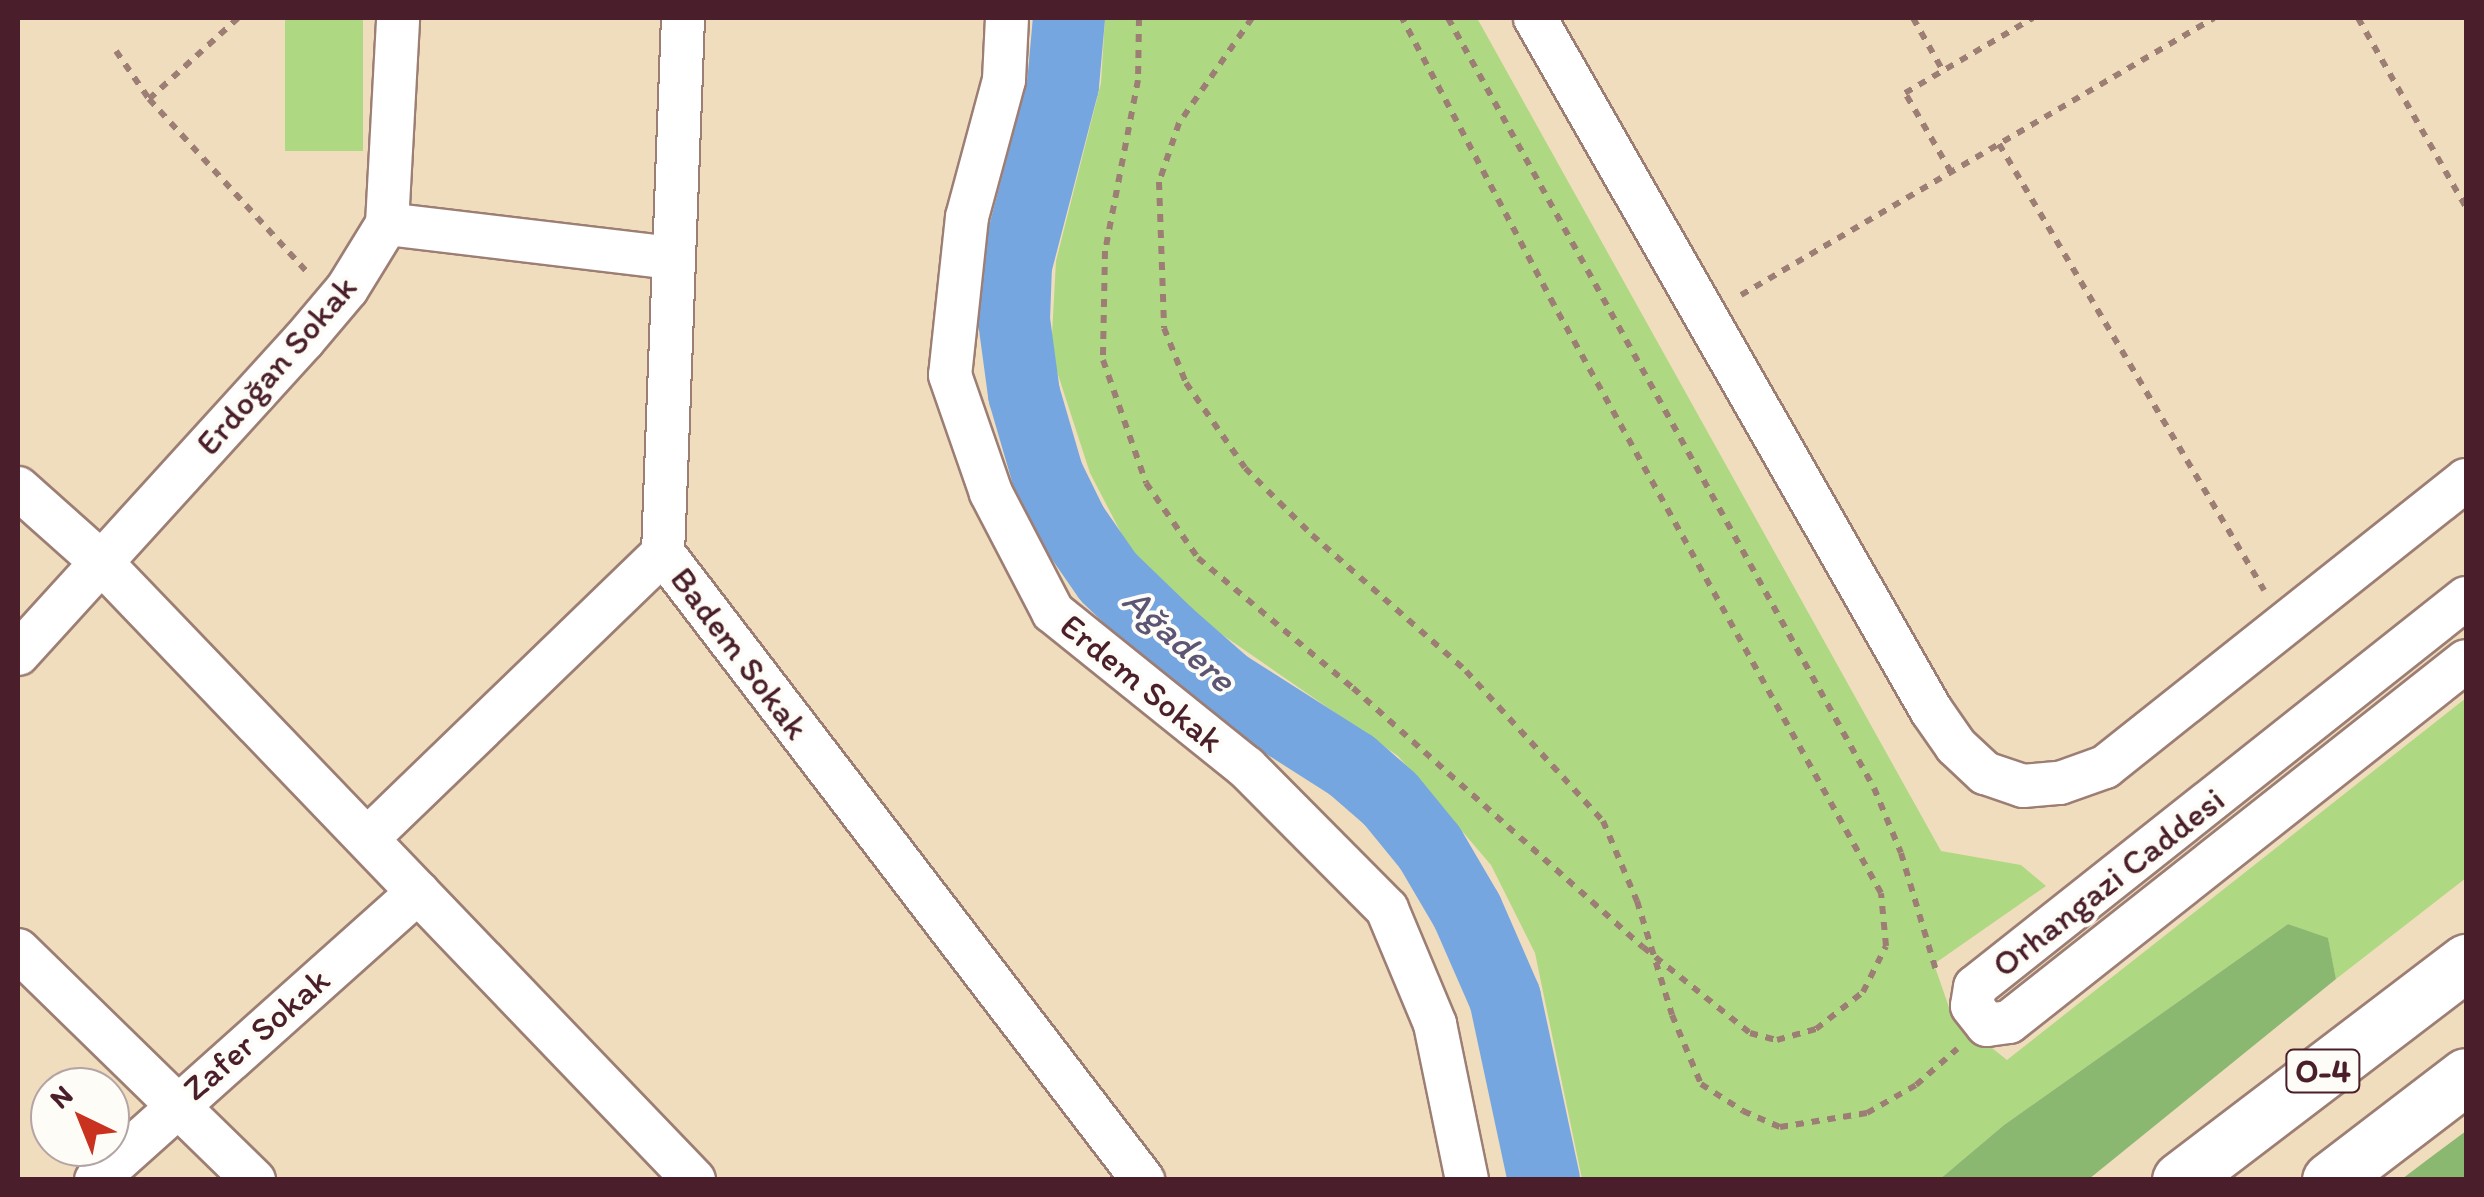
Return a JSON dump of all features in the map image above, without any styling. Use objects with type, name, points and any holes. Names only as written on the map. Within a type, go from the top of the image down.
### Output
[{"type":"highway","name":"O-4","points":[[2180,1180],[2466,962]]},
{"type":"highway","name":"O-4","points":[[2330,1180],[2466,1076]]},
{"type":"street","points":[[398,18],[388,224],[671,258]]},
{"type":"street","name":"Badem Sokak","points":[[683,18],[671,258],[664,553],[1143,1180]]},
{"type":"street","name":"Erdem Sokak","points":[[1007,18],[1004,80],[967,217],[950,376],[991,493],[1053,612],[1246,767],[1387,909],[1434,1024],[1468,1180]]},
{"type":"street","points":[[1535,18],[1931,710],[1956,746],[1985,773],[2023,786],[2060,783],[2105,767],[2466,480]]},
{"type":"street","name":"Erdoğan Sokak","points":[[18,654],[338,300],[388,224]]},
{"type":"street","points":[[18,488],[100,561],[694,1180]]},
{"type":"street","points":[[368,838],[664,553]]},
{"type":"street","name":"Orhangazi Caddesi","points":[[2466,598],[1976,987],[1972,1006],[1987,1025],[2009,1022],[2466,661]]},
{"type":"street","name":"Zafer Sokak","points":[[96,1180],[176,1104],[418,892]]},
{"type":"street","points":[[2164,1180],[2466,932]]},
{"type":"street","points":[[18,950],[254,1180]]},
{"type":"path","points":[[149,99],[238,18]]},
{"type":"path","points":[[1139,18],[1138,80],[1105,250],[1103,360],[1146,484],[1198,558],[1340,676],[1654,955],[1750,1033],[1776,1040],[1816,1028],[1863,992],[1886,946],[1881,893],[1554,305],[1402,18]]},
{"type":"path","points":[[1252,18],[1179,123],[1159,182],[1164,328],[1186,383],[1244,468],[1312,535],[1466,671],[1603,821],[1637,901],[1672,1015],[1701,1084],[1743,1111],[1780,1127],[1867,1113],[1916,1085],[1956,1050],[1958,1036]]},
{"type":"path","points":[[1448,18],[1874,788],[1900,854],[1940,982]]},
{"type":"path","points":[[1913,18],[1943,71]]},
{"type":"path","points":[[1951,172],[1905,93],[2033,18]]},
{"type":"path","points":[[1705,316],[2214,18]]},
{"type":"path","points":[[2358,18],[2466,207]]},
{"type":"path","points":[[116,51],[149,99],[320,286],[338,300]]},
{"type":"path","points":[[1999,144],[2285,625]]},
{"type":"green space","points":[[285,18],[363,18],[363,151],[285,151]]},
{"type":"green space","points":[[1105,18],[1477,18],[1941,851],[2021,865],[2046,886],[1934,964],[1952,1016],[2007,1060],[2466,698],[2466,878],[2336,979],[2328,939],[2288,924],[2004,1125],[1940,1179],[1582,1179],[1535,953],[1491,865],[1398,756],[1201,620],[1130,550],[1090,473],[1051,353],[1056,261],[1101,83]]},
{"type":"green space","points":[[2288,924],[2328,938],[2336,979],[2089,1179],[1940,1179],[2004,1125]]},
{"type":"green space","points":[[2466,1131],[2466,1179],[2402,1179],[2427,1160]]},
{"type":"waterway","name":"Ağadere","points":[[1069,18],[1063,85],[1016,265],[1014,320],[1024,394],[1048,476],[1072,525],[1108,577],[1225,685],[1352,766],[1390,799],[1430,848],[1467,911],[1505,998],[1544,1180]]}]
